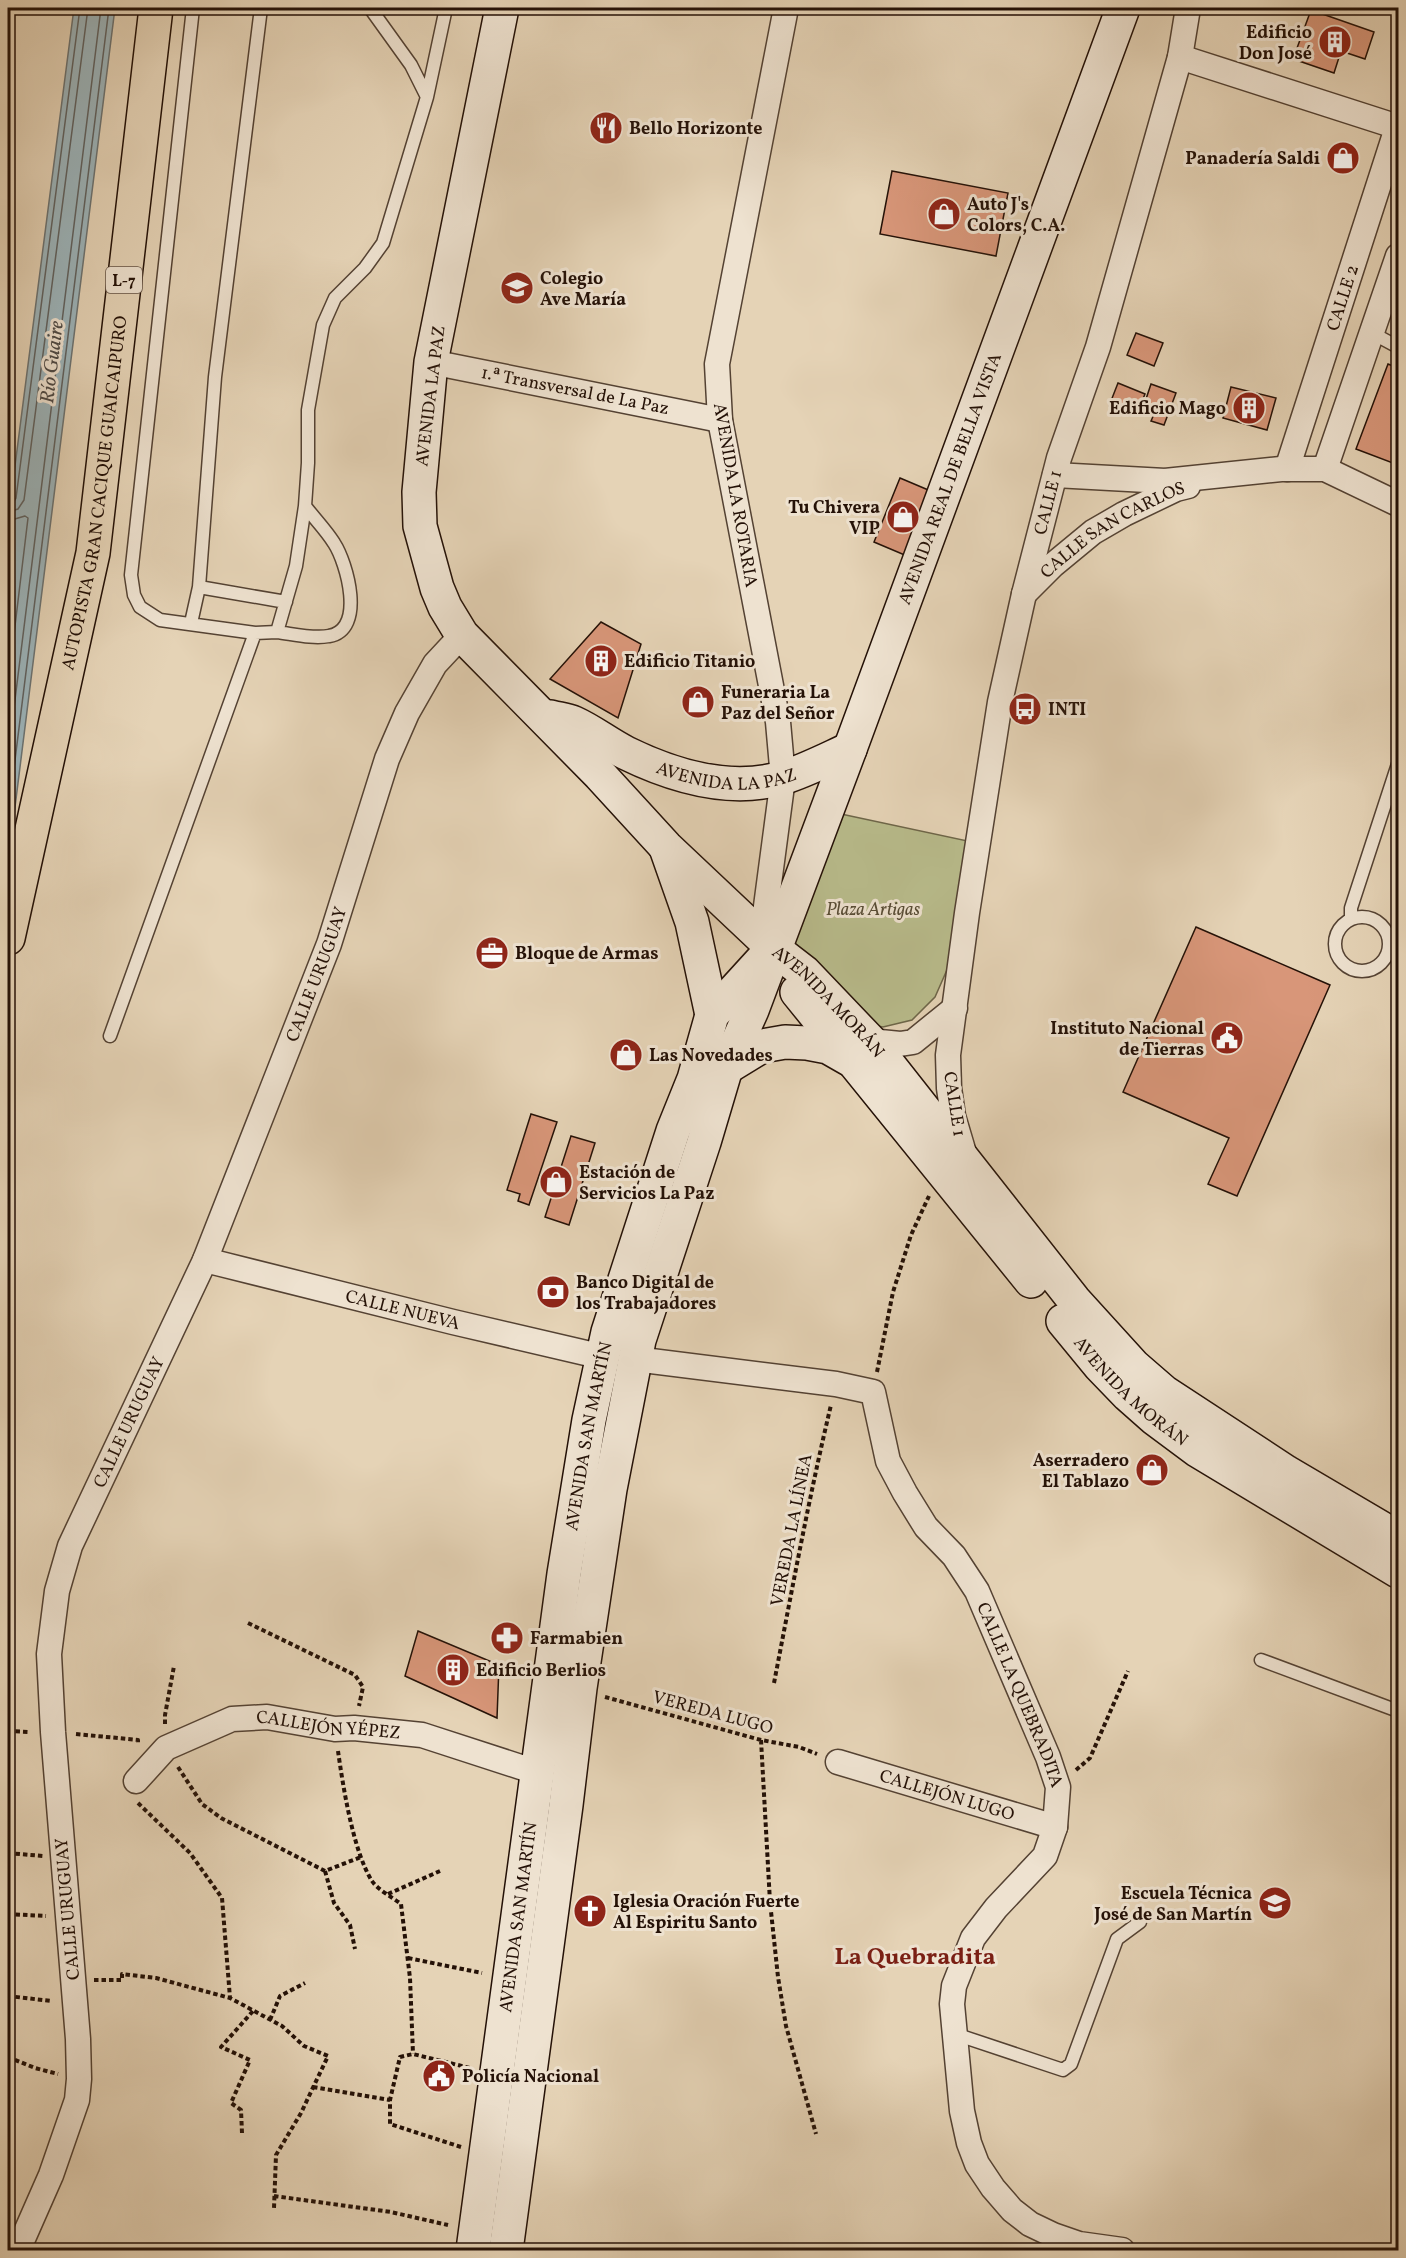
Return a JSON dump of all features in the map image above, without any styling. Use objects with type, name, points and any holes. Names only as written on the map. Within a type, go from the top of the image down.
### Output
[{"type":"highway","name":"AUTOPISTA GRAN CACIQUE GUAICAIPURO","points":[[8,938],[93,553],[156,8]]},
{"type":"main road","name":"AVENIDA LA PAZ","points":[[502,8],[431,362],[419,492],[420,526],[437,588],[462,635],[600,775],[666,847],[773,948]]},
{"type":"main road","name":"AVENIDA REAL DE BELLA VISTA","points":[[773,948],[850,749],[1123,8]]},
{"type":"main road","name":"AVENIDA LA PAZ","points":[[540,714],[573,723],[643,762],[680,775],[726,784],[758,783],[783,778],[850,749]]},
{"type":"main road","points":[[666,847],[692,922],[711,1015]]},
{"type":"main road","name":"AVENIDA SAN MARTÍN","points":[[474,2240],[536,1773],[576,1495],[603,1357],[622,1288],[673,1131],[694,1079],[711,1015],[773,948]]},
{"type":"main road","name":"AVENIDA SAN MARTÍN","points":[[506,2250],[580,1693],[610,1489],[635,1359],[639,1340],[726,1068],[752,1010],[773,948]]},
{"type":"main road","name":"AVENIDA MORÁN","points":[[773,948],[799,996],[860,1050],[954,1167],[1100,1366],[1154,1418],[1215,1462],[1398,1571]]},
{"type":"main road","points":[[726,1068],[762,1046],[785,1042],[860,1050]]},
{"type":"main road","name":"AVENIDA MORÁN","points":[[954,1167],[1134,1366],[1164,1392],[1286,1472],[1398,1538]]},
{"type":"street","name":"AVENIDA LA ROTARIA","points":[[773,948],[765,914],[783,778],[778,722],[720,420],[717,364],[786,8]]},
{"type":"street","name":"CALLE 1","points":[[954,1167],[948,1055],[967,912],[1000,702],[1024,594],[1059,458],[1098,347],[1180,57],[1188,8]]},
{"type":"street","points":[[1180,57],[1398,126]]},
{"type":"street","name":"CALLE 2","points":[[1284,469],[1398,126]]},
{"type":"street","points":[[1325,469],[1398,256]]},
{"type":"street","name":"1.ª Transversal de La Paz","points":[[431,362],[720,420]]},
{"type":"street","name":"CALLE SAN CARLOS","points":[[1024,594],[1053,565],[1093,532],[1176,489],[1219,479],[1284,469]]},
{"type":"street","name":"CALLE SAN CARLOS","points":[[1055,476],[1165,482],[1284,469],[1325,469],[1398,504]]},
{"type":"street","name":"CALLE URUGUAY","points":[[18,2250],[51,2175],[77,2100],[79,2079],[49,1654],[57,1591],[70,1546],[205,1260],[329,944],[387,759],[397,735],[435,664],[462,635]]},
{"type":"street","points":[[860,1050],[913,1042],[955,1008]]},
{"type":"street","name":"CALLE NUEVA","points":[[205,1260],[375,1304],[603,1357]]},
{"type":"street","points":[[635,1359],[836,1384],[873,1392]]},
{"type":"street","name":"CALLE LA QUEBRADITA","points":[[873,1392],[888,1461],[904,1493],[926,1527],[954,1556],[978,1591],[1058,1787],[1055,1827],[1045,1856],[996,1908],[973,1938],[954,1986],[952,2004],[962,2111],[969,2143],[977,2164],[993,2188],[1012,2210],[1037,2228],[1079,2244],[1122,2250]]},
{"type":"street","name":"CALLEJÓN YÉPEZ","points":[[136,1781],[166,1748],[232,1719],[267,1717],[345,1729],[422,1735],[536,1773]]},
{"type":"street","name":"CALLEJÓN LUGO","points":[[838,1761],[1055,1827]]},
{"type":"lane","points":[[193,8],[131,575],[134,595],[140,607],[160,620],[255,633],[277,632],[331,636],[342,630],[348,622],[351,610],[348,576],[334,543],[305,506]]},
{"type":"lane","points":[[191,623],[199,587],[215,377],[261,8]]},
{"type":"lane","points":[[370,8],[411,65],[427,97]]},
{"type":"lane","points":[[277,632],[296,566],[305,506],[308,410],[323,325],[334,298],[365,268],[383,243],[427,97],[446,8]]},
{"type":"lane","points":[[1372,333],[1398,347]]},
{"type":"lane","points":[[199,587],[286,602]]},
{"type":"lane","points":[[110,1036],[255,633]]},
{"type":"lane","points":[[1351,919],[1363,916],[1372,919],[1384,928],[1389,945],[1381,963],[1374,968],[1363,971],[1353,970],[1345,965],[1335,951],[1334,941],[1337,931],[1351,919],[1351,908],[1398,764]]},
{"type":"lane","points":[[1261,1660],[1398,1711]]},
{"type":"lane","points":[[955,2034],[1063,2070],[1067,2068],[1071,2064],[1117,1939],[1140,1922]]},
{"type":"path","points":[[873,1392],[893,1292],[911,1235],[954,1167]]},
{"type":"path","name":"VEREDA LA LÍNEA","points":[[774,1683],[805,1517],[836,1384]]},
{"type":"path","points":[[248,1623],[355,1675],[363,1687],[345,1729],[344,1793],[361,1857],[373,1882],[401,1904],[408,1958],[413,2054]]},
{"type":"path","points":[[174,1666],[165,1715],[166,1748],[202,1804],[221,1818],[325,1871],[334,1903],[350,1925],[355,1949]]},
{"type":"path","points":[[1058,1787],[1090,1758],[1128,1671]]},
{"type":"path","name":"VEREDA LUGO","points":[[580,1693],[606,1697],[761,1740],[799,1748],[838,1761]]},
{"type":"path","points":[[53,1732],[138,1740],[135,1800],[190,1853],[222,1898],[230,1998]]},
{"type":"path","points":[[761,1740],[770,1902],[778,1977],[786,2026],[816,2134]]},
{"type":"path","points":[[8,1852],[63,1858]]},
{"type":"path","points":[[325,1871],[361,1857]]},
{"type":"path","points":[[388,1894],[440,1871]]},
{"type":"path","points":[[8,1914],[68,1916]]},
{"type":"path","points":[[408,1958],[510,1978]]},
{"type":"path","points":[[8,1996],[74,1992],[122,1980],[122,1974],[156,1978],[230,1998],[282,2026],[304,2046],[328,2056],[301,2113],[276,2155],[273,2208]]},
{"type":"path","points":[[270,2020],[280,1996],[305,1983]]},
{"type":"path","points":[[242,2133],[241,2110],[231,2103],[250,2060],[221,2047],[253,2012]]},
{"type":"path","points":[[486,2155],[390,2124],[390,2100],[400,2057],[413,2054],[497,2074]]},
{"type":"path","points":[[8,2057],[35,2068],[79,2079]]},
{"type":"path","points":[[314,2087],[390,2100]]},
{"type":"path","points":[[274,2196],[392,2212],[474,2240]]},
{"type":"green space","name":"Plaza Artigas","points":[[813,808],[977,843],[950,963],[935,997],[912,1020],[883,1027],[861,1023],[772,929]]},
{"type":"water","name":"Río Guaire","points":[[74,8],[115,8],[8,863],[8,520]]},
{"type":"building","name":"Edificio Don José","points":[[1311,10],[1374,32],[1365,59],[1341,51],[1334,73],[1293,59]]},
{"type":"building","name":"Auto J's Colors, C.A.","points":[[892,171],[1008,193],[996,256],[880,234]]},
{"type":"building","points":[[1136,333],[1163,343],[1154,366],[1127,355]]},
{"type":"building","points":[[1388,364],[1398,368],[1398,465],[1356,449]]},
{"type":"building","points":[[1118,383],[1145,394],[1136,416],[1109,406]]},
{"type":"building","points":[[1151,384],[1176,393],[1164,425],[1151,421],[1155,412],[1143,408]]},
{"type":"building","name":"Edificio Mago","points":[[1231,387],[1276,398],[1267,430],[1223,418]]},
{"type":"building","name":"Tu Chivera VIP","points":[[900,478],[933,492],[907,556],[874,542]]},
{"type":"building","name":"Edificio Titanio","points":[[601,622],[641,644],[618,718],[550,679]]},
{"type":"building","name":"Instituto Nacional de Tierras","points":[[1196,927],[1330,985],[1237,1196],[1208,1184],[1229,1138],[1123,1092]]},
{"type":"building","points":[[531,1114],[557,1122],[529,1205],[518,1201],[520,1194],[507,1190]]},
{"type":"building","points":[[571,1136],[595,1143],[569,1225],[545,1217]]},
{"type":"building","name":"Edificio Berlios","points":[[418,1631],[499,1665],[497,1718],[405,1676]]},
{"type":"place","name":"Edificio Don José","points":[[1335,42]]},
{"type":"place","name":"Bello Horizonte","points":[[606,128]]},
{"type":"place","name":"Panadería Saldi","points":[[1343,158]]},
{"type":"place","name":"Auto J's Colors, C.A.","points":[[944,214]]},
{"type":"place","name":"Colegio Ave María","points":[[517,288]]},
{"type":"place","name":"Edificio Mago","points":[[1249,408]]},
{"type":"place","name":"Tu Chivera VIP","points":[[903,517]]},
{"type":"place","name":"Edificio Titanio","points":[[601,661]]},
{"type":"place","name":"Funeraria La Paz del Señor","points":[[698,702]]},
{"type":"place","name":"INTI","points":[[1025,709]]},
{"type":"place","name":"Bloque de Armas","points":[[492,953]]},
{"type":"place","name":"Instituto Nacional de Tierras","points":[[1227,1038]]},
{"type":"place","name":"Las Novedades","points":[[626,1055]]},
{"type":"place","name":"Estación de Servicios La Paz","points":[[556,1182]]},
{"type":"place","name":"Banco Digital de los Trabajadores","points":[[553,1292]]},
{"type":"place","name":"Aserradero El Tablazo","points":[[1152,1470]]},
{"type":"place","name":"Farmabien","points":[[507,1638]]},
{"type":"place","name":"Edificio Berlios","points":[[453,1670]]},
{"type":"place","name":"Escuela Técnica José de San Martín","points":[[1275,1903]]},
{"type":"place","name":"Iglesia Oración Fuerte Al Espiritu Santo","points":[[590,1911]]},
{"type":"place","name":"Policía Nacional","points":[[439,2076]]},
{"type":"district","name":"La Quebradita","points":[[915,1956]]}]
